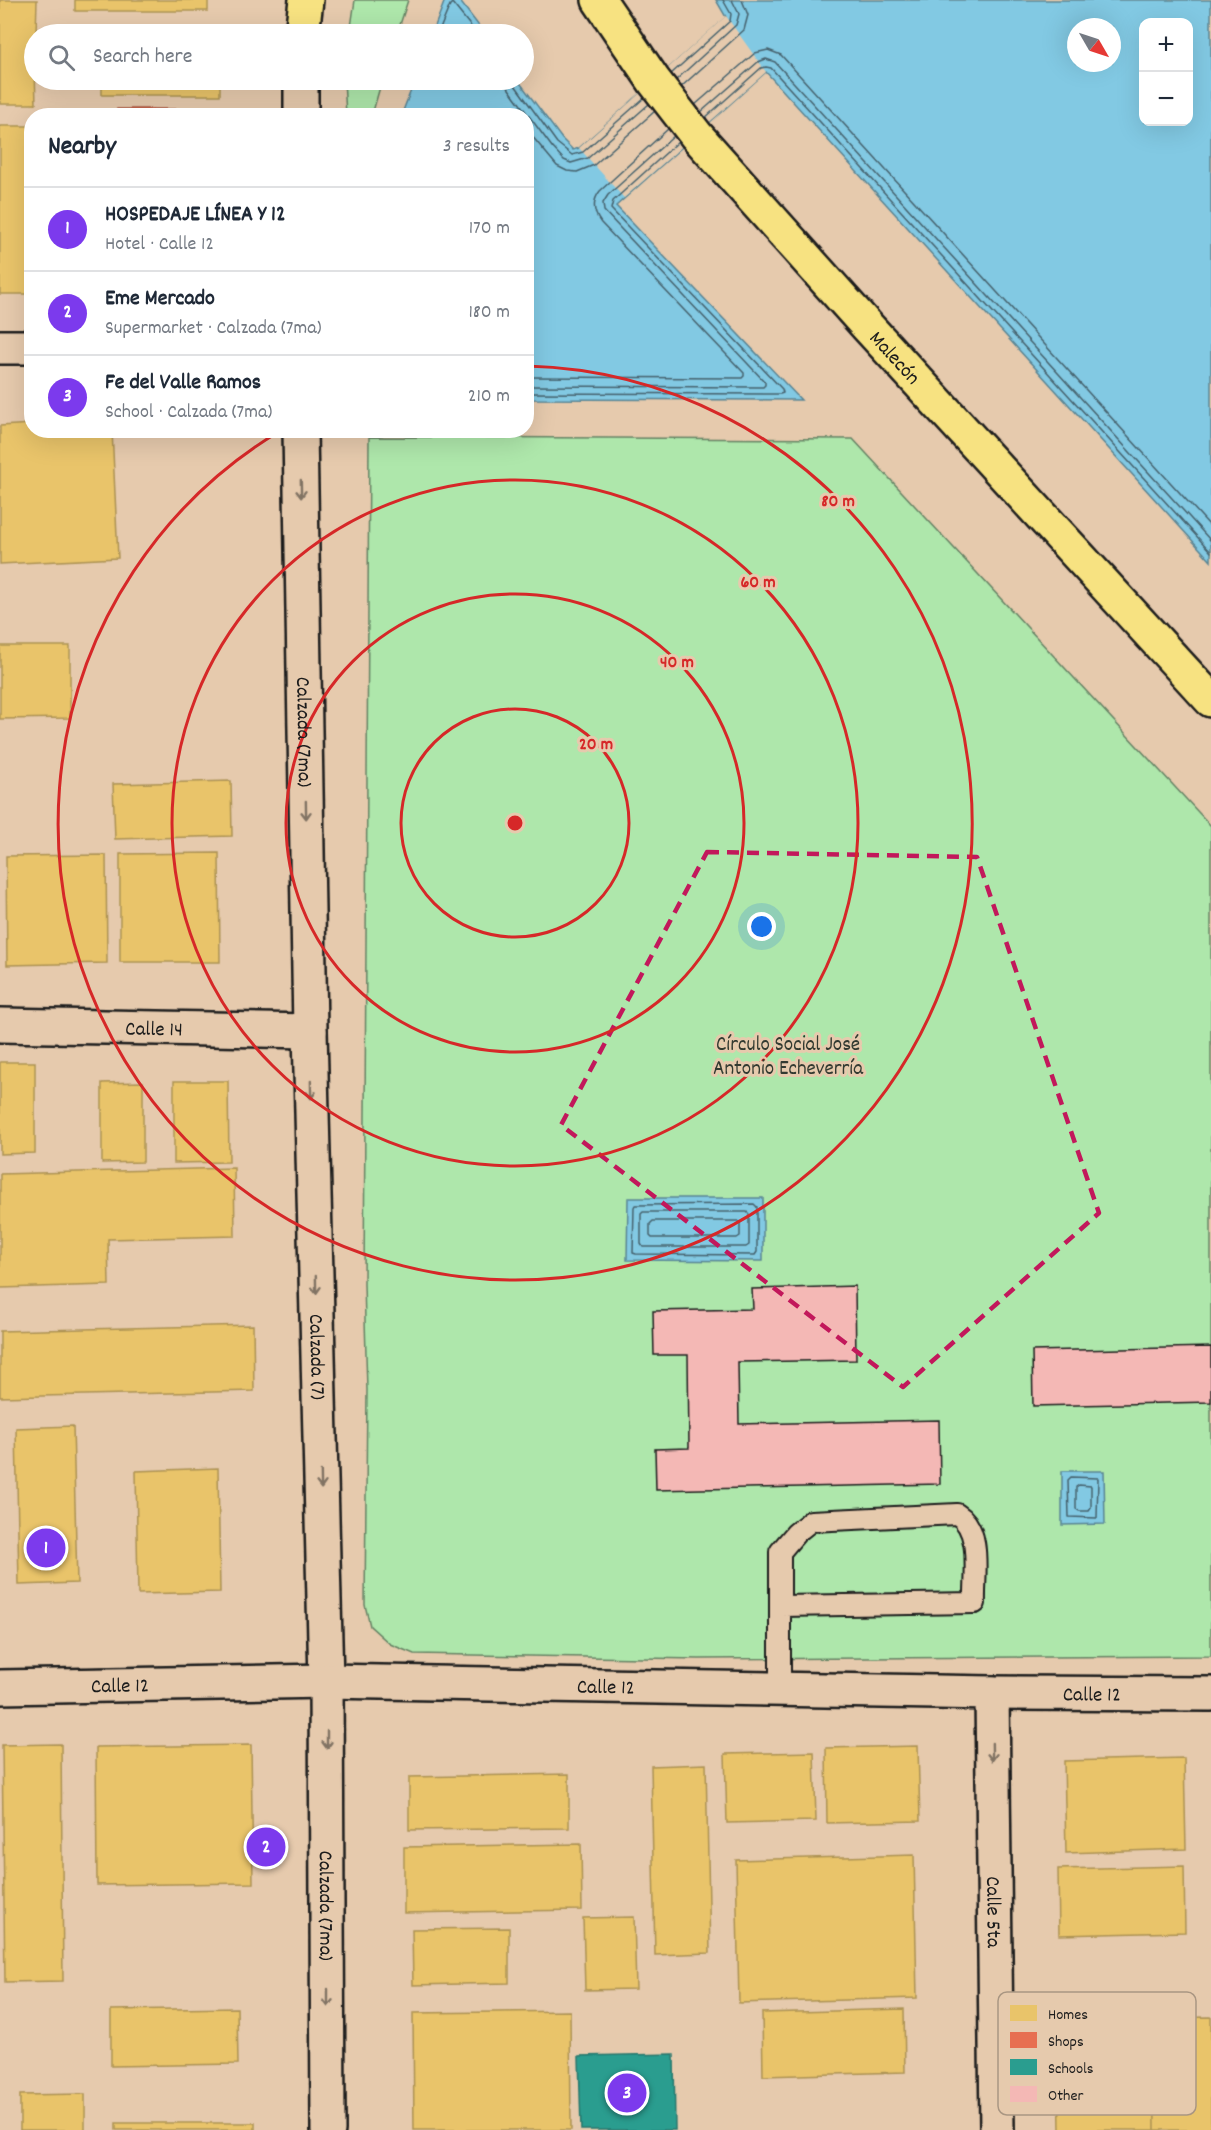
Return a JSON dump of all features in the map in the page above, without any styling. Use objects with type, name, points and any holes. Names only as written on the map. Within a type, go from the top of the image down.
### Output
[{"type":"highway","points":[[303,24],[306,0]]},
{"type":"highway","name":"Malecón","points":[[599,0],[654,81],[696,135],[867,326],[1211,699]]},
{"type":"highway","points":[[613,0],[631,48]]},
{"type":"main road","points":[[300,0],[301,24]]},
{"type":"main road","points":[[301,90],[301,108]]},
{"type":"main road","points":[[0,347],[24,347]]},
{"type":"main road","name":"Calzada (7ma)","points":[[300,438],[310,1031]]},
{"type":"main road","name":"Calle 14","points":[[0,1025],[310,1031]]},
{"type":"main road","name":"Calzada (7)","points":[[310,1031],[326,1681]]},
{"type":"main road","name":"Calzada (7ma)","points":[[326,1681],[328,2130]]},
{"type":"main road","name":"Calle 12","points":[[0,1687],[326,1681],[992,1694],[1211,1694]]},
{"type":"main road","name":"Calle 5ta","points":[[992,1694],[997,2130]]},
{"type":"lane","points":[[780,1690],[780,1552],[796,1533],[811,1521],[957,1514],[966,1520],[974,1537],[975,1603],[781,1606]]},
{"type":"highlighted area","points":[[707,852],[977,857],[1099,1213],[903,1387],[561,1125]]},
{"type":"green space","points":[[355,0],[408,0],[400,24],[351,24]]},
{"type":"green space","points":[[345,90],[379,90],[374,108],[346,108]]},
{"type":"green space","name":"Círculo Social José Antonio Echeverría","points":[[369,438],[853,439],[1211,826],[1211,1656],[699,1659],[414,1654],[390,1644],[370,1626],[365,1605],[367,1390],[364,1284]]},
{"type":"water","points":[[445,0],[459,0],[477,24],[436,24]]},
{"type":"water","points":[[716,0],[1211,0],[1211,561],[766,72],[616,206],[801,400],[534,399],[534,108],[404,108],[411,90],[525,90],[573,150],[579,148],[726,17]]},
{"type":"water","points":[[628,1198],[763,1198],[763,1261],[627,1260]]},
{"type":"water","points":[[1062,1471],[1104,1471],[1105,1524],[1062,1525]]},
{"type":"pier","points":[[726,16],[766,72],[624,198],[579,148]]},
{"type":"building: Homes","points":[[0,0],[37,0],[36,24],[24,24],[24,90],[36,90],[36,104],[0,104]]},
{"type":"building: Homes","points":[[75,0],[208,0],[208,11],[75,11]]},
{"type":"building: Homes","points":[[102,90],[220,90],[220,95],[102,95]]},
{"type":"building: Homes","points":[[0,126],[24,126],[24,294],[0,294]]},
{"type":"building: Homes","points":[[24,424],[24,438],[112,438],[118,558],[0,564],[0,426]]},
{"type":"building: Homes","points":[[0,646],[70,646],[70,718],[0,719]]},
{"type":"building: Homes","points":[[231,781],[232,836],[115,839],[113,784]]},
{"type":"building: Homes","points":[[219,853],[220,962],[120,962],[120,854]]},
{"type":"building: Homes","points":[[106,855],[107,963],[7,965],[6,856]]},
{"type":"building: Homes","points":[[0,1062],[35,1062],[35,1153],[0,1154]]},
{"type":"building: Homes","points":[[174,1081],[228,1081],[229,1162],[174,1163]]},
{"type":"building: Homes","points":[[143,1082],[143,1162],[102,1163],[102,1083]]},
{"type":"building: Homes","points":[[234,1168],[235,1236],[108,1239],[109,1285],[0,1288],[0,1174]]},
{"type":"building: Homes","points":[[253,1325],[254,1391],[0,1397],[0,1331]]},
{"type":"building: Homes","points":[[73,1426],[77,1583],[19,1585],[16,1428]]},
{"type":"building: Homes","points":[[218,1468],[220,1592],[138,1594],[136,1471]]},
{"type":"building: Homes","points":[[61,1744],[63,1981],[5,1982],[2,1745]]},
{"type":"building: Homes","points":[[251,1745],[253,1883],[97,1885],[96,1747]]},
{"type":"building: Homes","points":[[918,1746],[920,1821],[827,1823],[826,1748]]},
{"type":"building: Homes","points":[[814,1752],[816,1821],[727,1823],[725,1754]]},
{"type":"building: Homes","points":[[1184,1758],[1186,1849],[1066,1853],[1064,1761]]},
{"type":"building: Homes","points":[[706,1764],[710,1953],[655,1955],[651,1766]]},
{"type":"building: Homes","points":[[569,1774],[569,1828],[409,1830],[409,1777]]},
{"type":"building: Homes","points":[[581,1844],[582,1910],[404,1913],[404,1847]]},
{"type":"building: Homes","points":[[914,1855],[917,1998],[739,2003],[736,1860]]},
{"type":"building: Homes","points":[[1184,1866],[1185,1932],[1059,1935],[1058,1869]]},
{"type":"building: Homes","points":[[634,1917],[636,1989],[585,1990],[583,1918]]},
{"type":"building: Homes","points":[[509,1928],[509,1983],[413,1985],[412,1929]]},
{"type":"building: Homes","points":[[237,2008],[238,2064],[111,2066],[111,2010]]},
{"type":"building: Homes","points":[[904,2009],[905,2072],[763,2076],[762,2013]]},
{"type":"building: Homes","points":[[570,2011],[571,2130],[414,2130],[413,2013]]},
{"type":"building: Homes","points":[[1196,2017],[1211,2017],[1211,2130],[1155,2130],[1155,2115],[1196,2115]]},
{"type":"building: Homes","points":[[85,2094],[85,2130],[20,2130],[20,2095]]},
{"type":"building: Homes","points":[[1060,2115],[1155,2115],[1155,2130],[1060,2130]]},
{"type":"building: Homes","points":[[116,2123],[255,2123],[255,2130],[116,2130]]},
{"type":"building: Schools","points":[[674,2054],[675,2130],[581,2130],[579,2056]]},
{"type":"building: Other","points":[[855,1286],[856,1360],[738,1362],[739,1424],[939,1420],[940,1484],[656,1490],[655,1449],[689,1448],[688,1355],[654,1355],[653,1311],[753,1309],[752,1289]]},
{"type":"building: Other","points":[[1211,1347],[1211,1402],[1033,1406],[1032,1351]]},
{"type":"place","name":"HOSPEDAJE LÍNEA Y 12","points":[[46,1548]]},
{"type":"place","name":"Eme Mercado","points":[[266,1847]]},
{"type":"place","name":"Fe del Valle Ramos","points":[[627,2093]]}]
